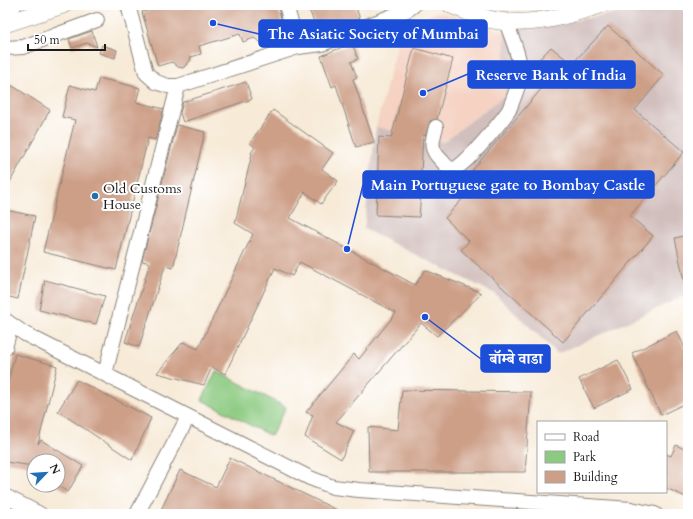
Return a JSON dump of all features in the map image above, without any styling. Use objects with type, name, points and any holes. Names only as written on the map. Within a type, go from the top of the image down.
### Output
[{"type":"main road","points":[[5,8],[13,5]]},
{"type":"main road","points":[[5,24],[63,5]]},
{"type":"main road","points":[[451,5],[486,18],[506,22],[524,23],[563,16],[600,5]]},
{"type":"lane","points":[[128,5],[146,73],[156,82],[178,86],[298,46],[322,44],[407,10],[414,5]]},
{"type":"lane","points":[[286,5],[298,46]]},
{"type":"lane","points":[[5,48],[23,47],[97,20]]},
{"type":"lane","points":[[436,126],[432,145],[434,153],[451,169],[454,169],[460,167],[479,147],[509,109],[521,76],[516,49],[506,22]]},
{"type":"lane","points":[[105,374],[178,86]]},
{"type":"lane","points":[[5,348],[8,323],[25,334],[188,417],[310,478],[333,487],[630,509],[655,514]]},
{"type":"lane","points":[[137,514],[188,417]]},
{"type":"lane","points":[[5,496],[40,514]]},
{"type":"lane","points":[[560,514],[576,505]]},
{"type":"shaded area","points":[[637,5],[683,5],[688,27],[688,294],[558,354],[495,294],[364,229],[376,127],[443,142],[505,95],[505,32],[617,13]]},
{"type":"shaded area","points":[[438,12],[505,32],[505,95],[442,142],[376,127],[402,26]]},
{"type":"green space","points":[[216,371],[286,407],[271,436],[202,400]]},
{"type":"building","points":[[168,5],[277,5],[284,28],[273,32],[270,40],[262,43],[254,38],[243,42],[240,34],[199,46],[201,54],[191,57],[190,61],[183,68],[178,67],[172,62],[158,66],[142,12]]},
{"type":"building","points":[[307,5],[355,5],[360,19],[320,36]]},
{"type":"building","points":[[608,26],[664,75],[635,110],[684,152],[630,216],[653,236],[563,342],[461,250],[469,241],[445,218],[478,182],[469,174],[548,81],[533,66],[551,47],[572,64]]},
{"type":"building","points":[[92,31],[97,47],[87,43],[72,48],[69,39]]},
{"type":"building","points":[[352,43],[358,59],[351,62],[357,77],[353,79],[374,142],[356,147],[336,85],[332,87],[321,56]]},
{"type":"building","points":[[102,45],[117,50],[115,58],[99,53]]},
{"type":"building","points":[[414,48],[453,59],[437,119],[430,121],[425,136],[423,135],[421,173],[439,173],[438,194],[421,193],[419,217],[376,215],[379,137],[391,138]]},
{"type":"building","name":"Old Customs House","points":[[99,78],[140,88],[136,102],[164,109],[155,140],[148,138],[116,270],[43,252],[75,120],[62,117],[70,85],[95,92]]},
{"type":"building","points":[[5,81],[50,110],[5,191]]},
{"type":"building","points":[[246,82],[252,99],[183,122],[180,113],[183,102]]},
{"type":"building","points":[[273,110],[333,153],[322,169],[338,181],[321,204],[305,192],[290,218],[415,285],[425,270],[482,293],[437,336],[421,323],[336,422],[354,431],[341,459],[305,437],[313,415],[306,412],[354,354],[359,359],[396,313],[300,262],[292,276],[275,268],[225,374],[212,367],[204,385],[157,373],[183,342],[198,349],[253,234],[235,223],[251,153],[255,147],[250,143]]},
{"type":"building","points":[[177,125],[205,132],[173,268],[165,266],[139,347],[125,342],[150,263],[142,261]]},
{"type":"building","points":[[5,210],[35,216],[18,299],[5,296]]},
{"type":"building","points":[[688,235],[688,280],[684,281],[675,238]]},
{"type":"building","points":[[45,280],[105,296],[96,324],[39,310]]},
{"type":"building","points":[[677,331],[688,355],[688,402],[661,415],[632,353]]},
{"type":"building","points":[[15,354],[57,366],[38,444],[41,440],[62,453],[26,453],[26,465],[5,462],[5,394]]},
{"type":"building","points":[[618,360],[633,389],[594,408],[579,379]]},
{"type":"building","points":[[77,380],[151,418],[132,460],[58,411]]},
{"type":"building","points":[[402,390],[531,392],[525,472],[369,472],[368,427],[398,430]]},
{"type":"building","points":[[676,445],[688,451],[688,498],[667,488],[667,454],[671,456]]},
{"type":"building","points":[[66,455],[83,466],[68,492],[66,491]]},
{"type":"building","points":[[230,458],[345,514],[159,514],[180,470],[216,487]]},
{"type":"place","name":"The Asiatic Society of Mumbai","points":[[213,23]]},
{"type":"place","name":"Reserve Bank of India","points":[[423,93]]},
{"type":"place","name":"Old Customs House","points":[[95,196]]},
{"type":"place","name":"Main Portuguese gate to Bombay Castle","points":[[347,249]]},
{"type":"place","name":"बॉम्बे वाडा","points":[[425,317]]}]
